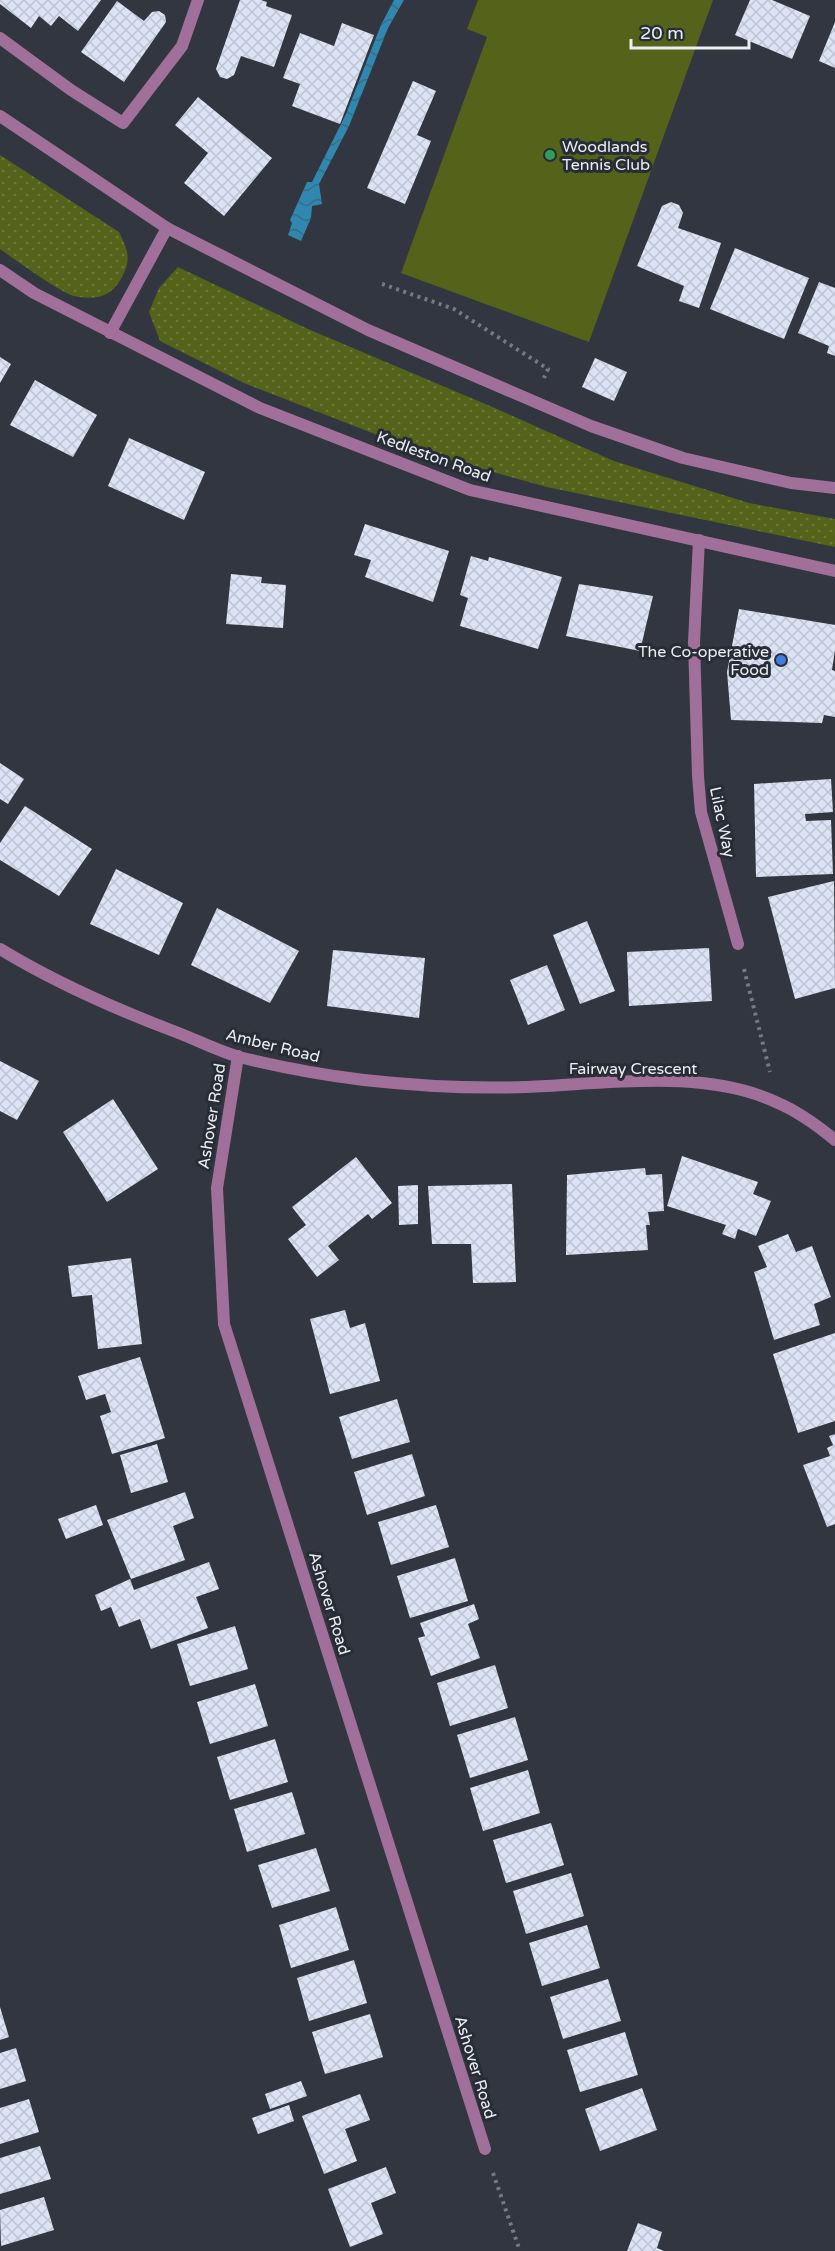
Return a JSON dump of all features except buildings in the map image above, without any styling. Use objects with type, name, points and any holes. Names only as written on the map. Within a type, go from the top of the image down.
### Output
[{"type":"street","points":[[0,38],[71,90],[123,123],[182,46],[198,0]]},
{"type":"street","points":[[0,116],[167,228],[368,330],[591,426],[683,458],[791,483],[835,488]]},
{"type":"street","points":[[110,333],[167,228]]},
{"type":"street","name":"Kedleston Road","points":[[0,270],[34,293],[260,408],[470,490],[835,571]]},
{"type":"street","name":"Lilac Way","points":[[699,540],[694,642],[700,803],[738,944]]},
{"type":"street","name":"Amber Road","points":[[0,949],[26,965],[107,1006],[238,1056],[300,1070],[362,1080],[438,1087],[524,1087]]},
{"type":"street","name":"Ashover Road","points":[[238,1056],[216,1188],[225,1324],[484,2149]]},
{"type":"street","name":"Fairway Crescent","points":[[524,1087],[616,1082],[676,1082],[732,1087],[778,1102],[807,1119],[835,1140]]},
{"type":"path","points":[[382,284],[454,309],[548,369],[535,401]]},
{"type":"path","points":[[738,944],[778,1102]]},
{"type":"path","points":[[484,2149],[520,2251]]},
{"type":"green space","name":"Woodlands Tennis Club","points":[[478,0],[713,0],[589,342],[401,273],[487,37],[467,29]]},
{"type":"green space","points":[[0,155],[119,232],[126,250],[127,266],[117,285],[107,294],[89,298],[68,294],[0,249]]},
{"type":"green space","points":[[178,267],[308,329],[614,461],[749,503],[835,519],[835,547],[547,487],[450,460],[380,436],[244,383],[160,341],[149,312],[159,288]]},
{"type":"water","points":[[394,0],[404,0],[388,28],[349,126],[319,184],[322,204],[312,206],[311,218],[301,241],[288,235],[292,223],[290,220],[307,182],[312,182],[346,114],[381,25]]},
{"type":"place","name":"Woodlands Tennis Club","points":[[550,155]]},
{"type":"place","name":"The Co-operative Food","points":[[781,660]]}]
